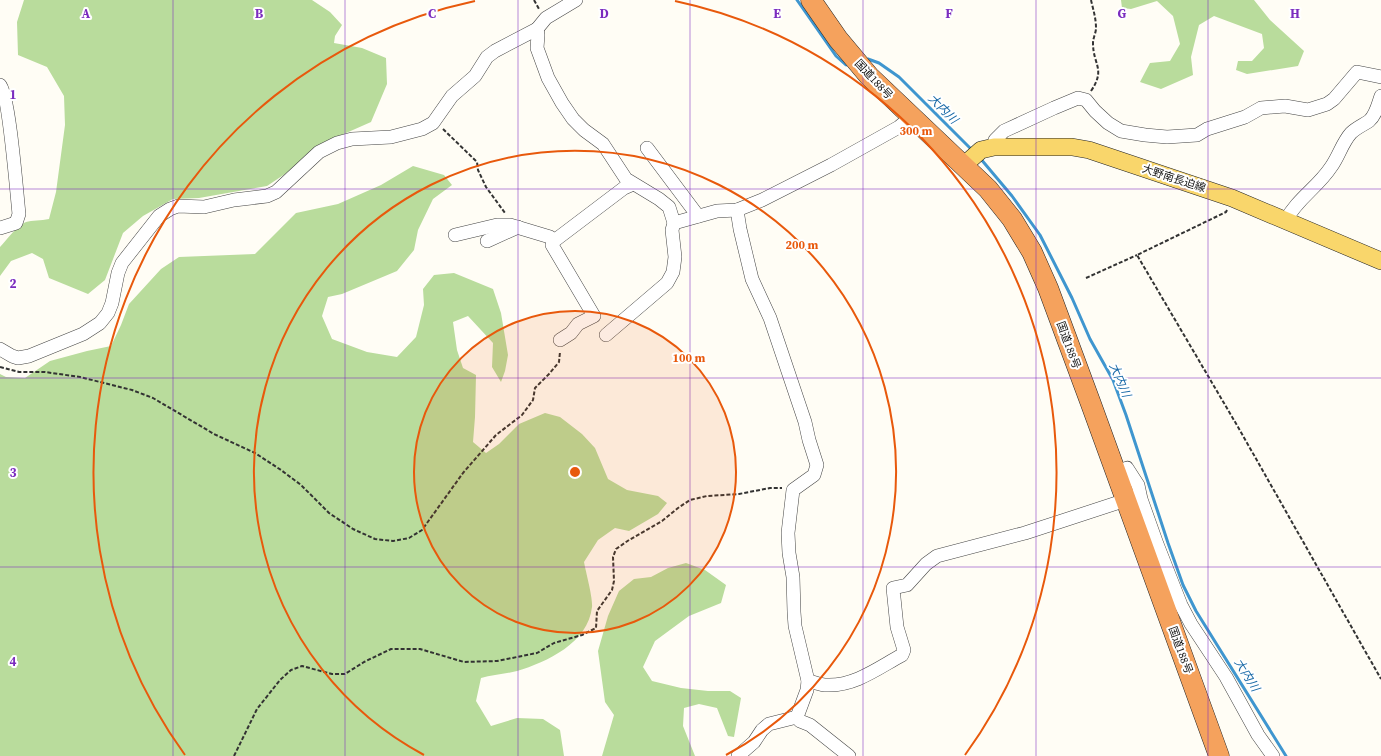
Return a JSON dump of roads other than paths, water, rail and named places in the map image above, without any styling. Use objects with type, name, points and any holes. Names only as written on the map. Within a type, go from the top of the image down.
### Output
[{"type":"highway","name":"国道188号","points":[[811,0],[838,39],[869,76],[911,117],[977,156],[988,189],[1012,219],[1032,252],[1048,288],[1220,756]]},
{"type":"main road","name":"大野南長迫線","points":[[977,156],[1072,146],[1089,150],[1232,198],[1381,261]]},
{"type":"street","points":[[0,349],[18,358],[29,356],[83,334],[100,323],[108,313],[112,303],[118,273],[122,263],[159,216],[170,209],[178,206],[204,208],[234,200],[267,196],[276,192],[319,152],[337,143],[352,139],[392,137],[422,128],[436,121],[452,96],[475,76],[487,57],[495,51],[537,29],[546,18],[576,0]]},
{"type":"street","points":[[537,29],[537,48],[548,78],[573,119],[584,130],[603,144],[626,179],[659,198],[670,207],[674,223],[672,230],[675,257],[673,272],[667,283],[606,335]]},
{"type":"street","points":[[977,156],[1004,131],[1078,98],[1086,100],[1108,123],[1121,131],[1145,135],[1197,135],[1207,129],[1245,117],[1261,108],[1285,106],[1308,110],[1327,104],[1334,99],[1357,72],[1381,77]]},
{"type":"street","points":[[0,85],[3,87],[8,114],[19,214],[16,223],[0,228]]},
{"type":"street","points":[[1286,220],[1290,212],[1301,199],[1331,168],[1338,153],[1350,134],[1370,120],[1376,111],[1381,96]]},
{"type":"street","points":[[674,223],[717,211],[737,210],[762,200],[899,127],[911,117]]},
{"type":"street","points":[[647,148],[698,216]]},
{"type":"street","points":[[560,340],[571,333],[578,324],[594,316],[557,256],[552,245],[554,241],[624,188],[634,184]]},
{"type":"street","points":[[737,210],[740,230],[752,279],[770,318],[805,422],[817,465],[814,475],[793,490],[788,533],[789,553],[793,577],[795,626],[808,681],[807,690],[797,716]]},
{"type":"street","points":[[455,235],[496,225],[510,225],[550,238],[554,241]]},
{"type":"street","points":[[487,241],[518,227]]},
{"type":"street","points":[[1116,472],[1127,468],[1138,485],[1141,499],[1181,605],[1191,624],[1226,677],[1258,735],[1273,756]]},
{"type":"street","points":[[808,681],[826,685],[841,684],[859,679],[902,655],[904,650],[897,627],[893,588],[907,585],[926,564],[937,556],[1025,533],[1126,500]]},
{"type":"street","points":[[738,756],[754,742],[762,730],[769,724],[797,716]]},
{"type":"street","points":[[797,716],[800,721],[810,725],[849,756]]},
{"type":"waterway","name":"大内川","points":[[797,0],[836,56],[846,65]]},
{"type":"waterway","name":"大内川","points":[[868,59],[879,63],[899,77],[973,151]]},
{"type":"waterway","name":"大内川","points":[[980,158],[1012,196],[1040,235],[1072,298],[1090,339],[1113,380],[1183,585],[1196,611],[1286,756]]}]
